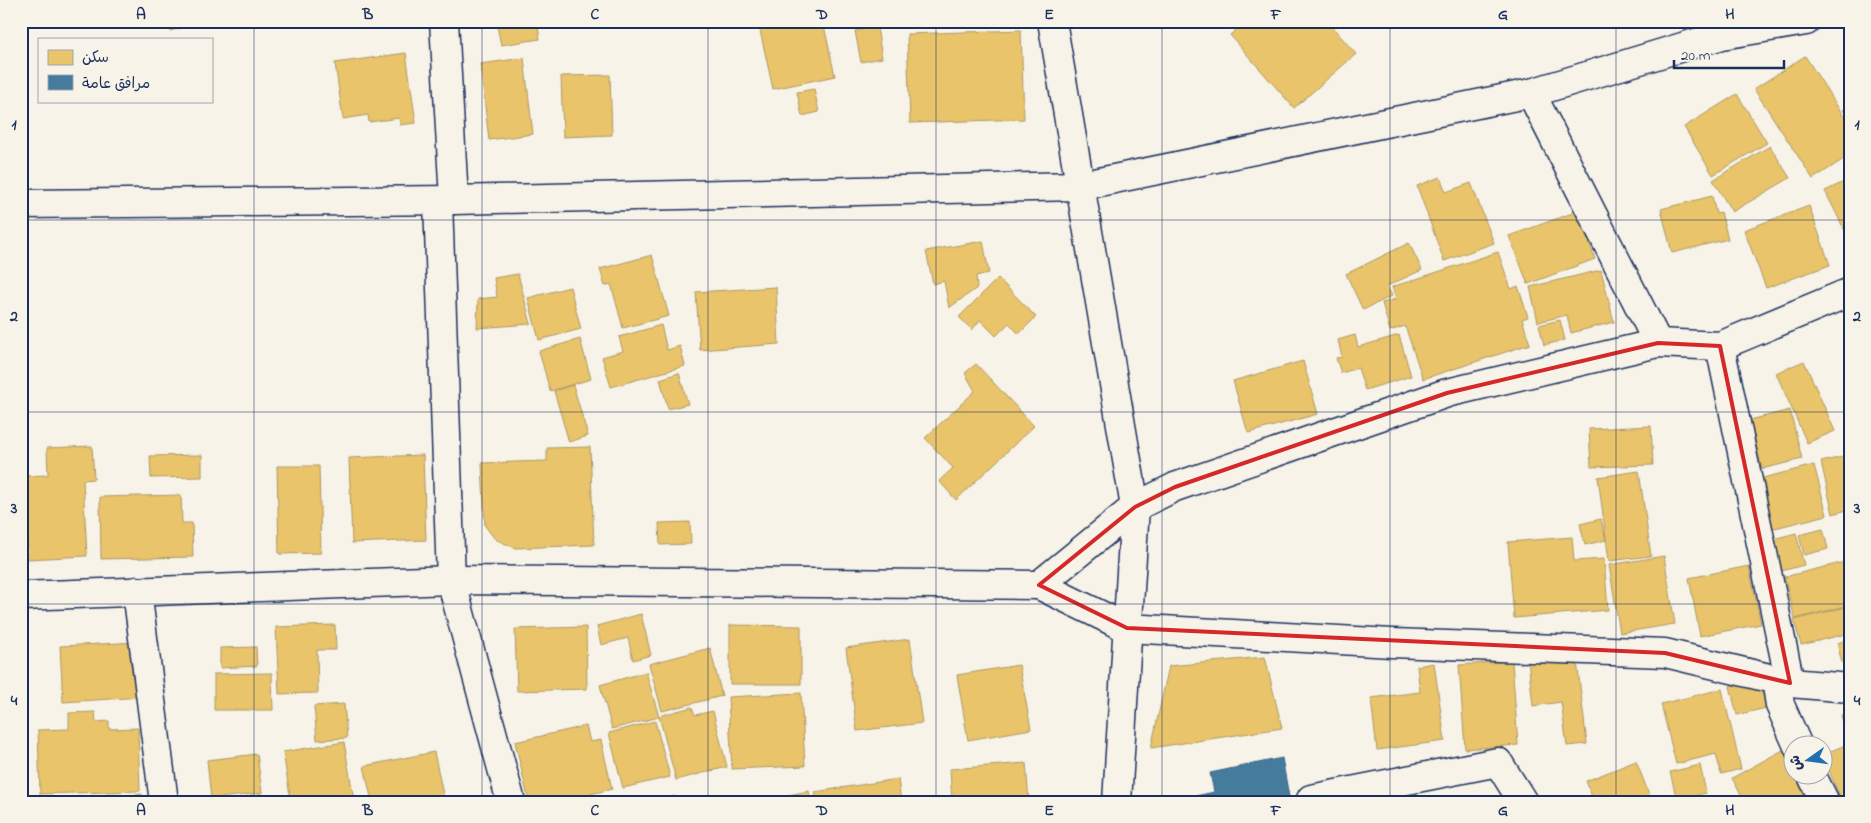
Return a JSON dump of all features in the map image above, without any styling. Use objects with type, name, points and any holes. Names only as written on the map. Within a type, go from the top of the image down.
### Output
[{"type":"street","points":[[444,21],[451,580],[511,802]]},
{"type":"street","points":[[1052,21],[1135,507],[1117,802]]},
{"type":"street","points":[[21,204],[446,200],[1080,186],[1531,93],[1722,35],[1806,21]]},
{"type":"street","points":[[1531,93],[1658,343]]},
{"type":"street","points":[[1039,585],[1135,507],[1175,487],[1447,393],[1658,343],[1720,346],[1850,292]]},
{"type":"street","points":[[1720,346],[1783,681],[1780,705],[1794,736]]},
{"type":"street","points":[[21,596],[451,580],[1039,585],[1127,628],[1392,642],[1665,653],[1783,681],[1850,688]]},
{"type":"street","points":[[137,591],[164,802]]},
{"type":"street","points":[[1311,799],[1498,762],[1523,802]]},
{"type":"street","points":[[1817,786],[1824,802]]},
{"type":"highlighted area","points":[[1658,343],[1720,346],[1790,683],[1665,653],[1127,628],[1039,585],[1135,507],[1175,487],[1447,393]]},
{"type":"building: سكن","points":[[167,21],[207,21],[170,31]]},
{"type":"building: سكن","points":[[496,21],[537,21],[540,39],[501,45]]},
{"type":"building: سكن","points":[[779,21],[823,21],[835,76],[773,89],[759,26]]},
{"type":"building: سكن","points":[[1246,21],[1327,21],[1356,54],[1294,108],[1230,35]]},
{"type":"building: سكن","points":[[877,27],[882,58],[861,62],[855,31]]},
{"type":"building: سكن","points":[[1021,30],[1024,119],[910,123],[907,34]]},
{"type":"building: سكن","points":[[406,53],[416,123],[400,125],[399,118],[369,122],[368,115],[343,119],[335,63]]},
{"type":"building: سكن","points":[[1805,56],[1850,126],[1850,155],[1813,179],[1754,89]]},
{"type":"building: سكن","points":[[524,58],[533,134],[489,140],[480,64]]},
{"type":"building: سكن","points":[[610,75],[612,135],[563,137],[561,76]]},
{"type":"building: سكن","points":[[814,89],[819,112],[802,116],[797,92]]},
{"type":"building: سكن","points":[[1737,94],[1767,143],[1713,175],[1684,127]]},
{"type":"building: سكن","points":[[1850,106],[1850,121],[1843,110]]},
{"type":"building: سكن","points":[[1770,146],[1790,178],[1732,212],[1713,180]]},
{"type":"building: سكن","points":[[1440,177],[1446,192],[1471,183],[1494,243],[1444,261],[1417,186]]},
{"type":"building: سكن","points":[[1850,179],[1850,241],[1825,191]]},
{"type":"building: سكن","points":[[1712,196],[1716,214],[1721,212],[1728,239],[1672,253],[1661,209]]},
{"type":"building: سكن","points":[[1809,206],[1830,265],[1766,288],[1744,230]]},
{"type":"building: سكن","points":[[1578,211],[1595,259],[1528,284],[1509,236]]},
{"type":"building: سكن","points":[[983,241],[989,273],[976,276],[977,288],[949,308],[944,281],[933,284],[926,251]]},
{"type":"building: سكن","points":[[1409,243],[1422,270],[1387,286],[1392,296],[1363,310],[1346,274]]},
{"type":"building: سكن","points":[[1498,252],[1511,289],[1518,286],[1528,317],[1522,319],[1530,344],[1423,379],[1405,326],[1390,331],[1382,303],[1396,299],[1392,287]]},
{"type":"building: سكن","points":[[652,255],[669,316],[623,328],[611,284],[605,286],[600,269]]},
{"type":"building: سكن","points":[[1601,270],[1614,322],[1571,333],[1567,315],[1538,322],[1530,287]]},
{"type":"building: سكن","points":[[518,274],[531,324],[477,328],[478,299],[497,297],[494,278]]},
{"type":"building: سكن","points":[[998,278],[1036,317],[1019,334],[1009,323],[996,336],[980,320],[972,330],[959,317]]},
{"type":"building: سكن","points":[[570,287],[581,329],[539,340],[528,298]]},
{"type":"building: سكن","points":[[776,287],[779,344],[700,350],[696,292]]},
{"type":"building: سكن","points":[[1560,320],[1565,340],[1544,345],[1539,325]]},
{"type":"building: سكن","points":[[661,325],[667,350],[680,346],[685,366],[611,387],[602,357],[623,351],[619,337]]},
{"type":"building: سكن","points":[[1355,335],[1358,347],[1399,335],[1411,376],[1365,390],[1358,368],[1341,373],[1336,358],[1342,357],[1338,340]]},
{"type":"building: سكن","points":[[580,339],[591,379],[550,391],[539,351]]},
{"type":"building: سكن","points":[[1303,361],[1318,414],[1248,433],[1233,381]]},
{"type":"building: سكن","points":[[1804,361],[1835,431],[1807,443],[1776,373]]},
{"type":"building: سكن","points":[[976,364],[1034,426],[956,500],[939,481],[953,468],[925,438],[975,391],[965,373]]},
{"type":"building: سكن","points":[[679,373],[688,404],[668,409],[660,379]]},
{"type":"building: سكن","points":[[573,385],[588,436],[569,442],[554,391]]},
{"type":"building: سكن","points":[[1790,410],[1802,459],[1762,469],[1750,420]]},
{"type":"building: سكن","points":[[1651,426],[1653,465],[1591,467],[1589,429]]},
{"type":"building: سكن","points":[[92,446],[94,479],[83,480],[87,556],[28,559],[24,476],[48,475],[47,448]]},
{"type":"building: سكن","points":[[590,447],[594,545],[515,548],[495,539],[485,526],[482,463],[547,461],[547,448]]},
{"type":"building: سكن","points":[[202,455],[202,477],[151,478],[150,456]]},
{"type":"building: سكن","points":[[423,455],[426,540],[352,543],[349,458]]},
{"type":"building: سكن","points":[[1850,455],[1850,509],[1833,514],[1821,462]]},
{"type":"building: سكن","points":[[1814,465],[1827,515],[1767,530],[1759,479]]},
{"type":"building: سكن","points":[[277,466],[319,466],[321,553],[279,554]]},
{"type":"building: سكن","points":[[1639,471],[1651,556],[1609,561],[1598,477]]},
{"type":"building: سكن","points":[[181,495],[182,523],[192,523],[193,557],[101,559],[100,497]]},
{"type":"building: سكن","points":[[1601,519],[1606,540],[1585,545],[1580,524]]},
{"type":"building: سكن","points":[[690,522],[691,544],[660,545],[659,523]]},
{"type":"building: سكن","points":[[1823,529],[1828,549],[1804,555],[1799,535]]},
{"type":"building: سكن","points":[[1796,533],[1804,565],[1774,573],[1766,541]]},
{"type":"building: سكن","points":[[1572,537],[1574,561],[1604,559],[1608,610],[1514,618],[1508,542]]},
{"type":"building: سكن","points":[[1664,556],[1675,624],[1620,633],[1609,565]]},
{"type":"building: سكن","points":[[1845,562],[1850,579],[1850,605],[1795,619],[1784,577]]},
{"type":"building: سكن","points":[[1749,566],[1761,624],[1700,636],[1689,578]]},
{"type":"building: سكن","points":[[1850,606],[1850,633],[1801,645],[1794,620]]},
{"type":"building: سكن","points":[[641,614],[651,655],[633,660],[628,638],[601,645],[597,626]]},
{"type":"building: سكن","points":[[335,625],[336,650],[317,650],[318,693],[279,694],[276,627]]},
{"type":"building: سكن","points":[[730,625],[801,626],[801,684],[730,684]]},
{"type":"building: سكن","points":[[586,627],[587,689],[517,691],[515,629]]},
{"type":"building: سكن","points":[[910,639],[922,723],[857,731],[846,648]]},
{"type":"building: سكن","points":[[1850,639],[1850,661],[1842,663],[1837,643]]},
{"type":"building: سكن","points":[[139,642],[143,697],[63,702],[60,646]]},
{"type":"building: سكن","points":[[256,647],[257,666],[220,668],[220,648]]},
{"type":"building: سكن","points":[[710,648],[722,696],[662,711],[649,664]]},
{"type":"building: سكن","points":[[1576,653],[1587,744],[1567,746],[1561,702],[1533,706],[1528,659]]},
{"type":"building: سكن","points":[[1265,657],[1282,728],[1151,748],[1169,666]]},
{"type":"building: سكن","points":[[1512,661],[1518,745],[1465,749],[1459,665]]},
{"type":"building: سكن","points":[[1434,663],[1445,741],[1377,750],[1371,698],[1420,692],[1417,666]]},
{"type":"building: سكن","points":[[1019,665],[1031,729],[968,740],[957,675]]},
{"type":"building: سكن","points":[[646,672],[659,717],[612,729],[600,685]]},
{"type":"building: سكن","points":[[272,673],[273,710],[214,710],[214,674]]},
{"type":"building: سكن","points":[[1759,678],[1766,708],[1737,715],[1730,686]]},
{"type":"building: سكن","points":[[1722,689],[1741,769],[1721,774],[1716,754],[1676,764],[1661,704]]},
{"type":"building: سكن","points":[[801,693],[805,766],[732,769],[728,697]]},
{"type":"building: سكن","points":[[344,704],[347,738],[317,740],[314,706]]},
{"type":"building: سكن","points":[[692,707],[695,715],[713,711],[727,767],[676,780],[659,716]]},
{"type":"building: سكن","points":[[95,712],[96,722],[109,721],[109,729],[138,728],[140,791],[40,794],[38,730],[69,729],[69,713]]},
{"type":"building: سكن","points":[[1850,712],[1850,736],[1847,737],[1841,715]]},
{"type":"building: سكن","points":[[655,721],[670,777],[623,788],[609,733]]},
{"type":"building: سكن","points":[[586,726],[590,742],[601,740],[612,789],[556,802],[529,802],[515,742]]},
{"type":"building: سكن","points":[[344,742],[354,800],[344,802],[291,802],[283,752]]},
{"type":"building: سكن","points":[[1850,743],[1850,801],[1842,802],[1834,782],[1834,750]]},
{"type":"building: سكن","points":[[1783,750],[1784,786],[1803,786],[1812,802],[1729,802],[1741,795],[1732,778]]},
{"type":"building: سكن","points":[[434,752],[444,799],[431,802],[372,802],[364,766]]},
{"type":"building: سكن","points":[[257,754],[262,793],[211,799],[207,760]]},
{"type":"building: سكن","points":[[1636,761],[1652,802],[1594,802],[1586,781]]},
{"type":"building: سكن","points":[[1026,763],[1029,802],[952,802],[950,769]]},
{"type":"building: سكن","points":[[1700,765],[1706,793],[1677,800],[1670,772]]},
{"type":"building: سكن","points":[[898,779],[901,802],[816,802],[815,792]]},
{"type":"building: سكن","points":[[809,791],[811,802],[790,802],[788,795]]},
{"type":"building: سكن","points":[[142,794],[143,802],[60,802],[60,801]]},
{"type":"building: سكن","points":[[675,796],[676,802],[654,802]]},
{"type":"building: مرافق عامة","points":[[1282,758],[1290,802],[1168,802],[1214,792],[1210,773]]}]
